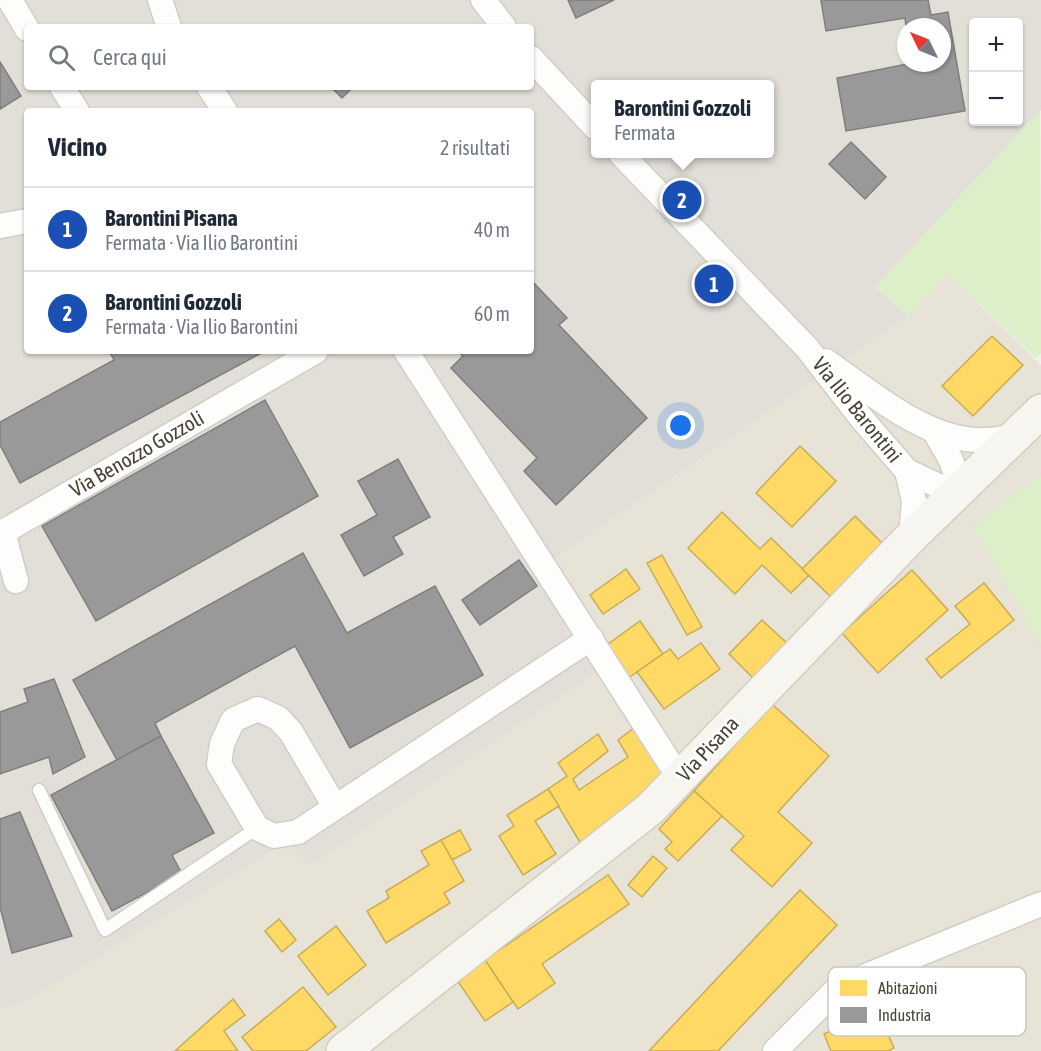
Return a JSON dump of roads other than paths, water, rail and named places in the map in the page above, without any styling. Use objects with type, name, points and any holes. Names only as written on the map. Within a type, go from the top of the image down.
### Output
[{"type":"main road","name":"Via Pisana","points":[[343,1051],[650,809],[911,537],[1041,411]]},
{"type":"street","points":[[10,0],[24,24]]},
{"type":"street","points":[[160,0],[168,24]]},
{"type":"street","points":[[483,0],[502,24]]},
{"type":"street","points":[[534,61],[591,123]]},
{"type":"street","points":[[64,90],[75,108]]},
{"type":"street","points":[[211,90],[223,108]]},
{"type":"street","name":"Via Ilio Barontini","points":[[626,158],[807,348],[862,419],[907,471],[941,487],[961,490],[951,460],[935,432]]},
{"type":"street","points":[[0,226],[24,222]]},
{"type":"street","name":"Via Ilio Barontini","points":[[807,348],[880,399],[935,432],[980,440],[1016,436]]},
{"type":"street","name":"Via Benozzo Gozzoli","points":[[16,581],[3,532],[311,354]]},
{"type":"street","points":[[408,354],[669,762]]},
{"type":"street","name":"Via Ilio Barontini","points":[[907,471],[914,501],[911,537]]},
{"type":"street","points":[[335,807],[291,732],[278,718],[258,709],[233,720],[222,744],[219,764],[257,828],[274,836],[298,832],[591,638]]},
{"type":"street","points":[[887,967],[1041,904]]},
{"type":"street","points":[[775,1051],[828,998]]},
{"type":"lane","points":[[39,790],[105,930],[257,828]]},
{"type":"place","name":"Barontini Gozzoli","points":[[682,200]]},
{"type":"place","name":"Barontini Pisana","points":[[714,284]]}]
